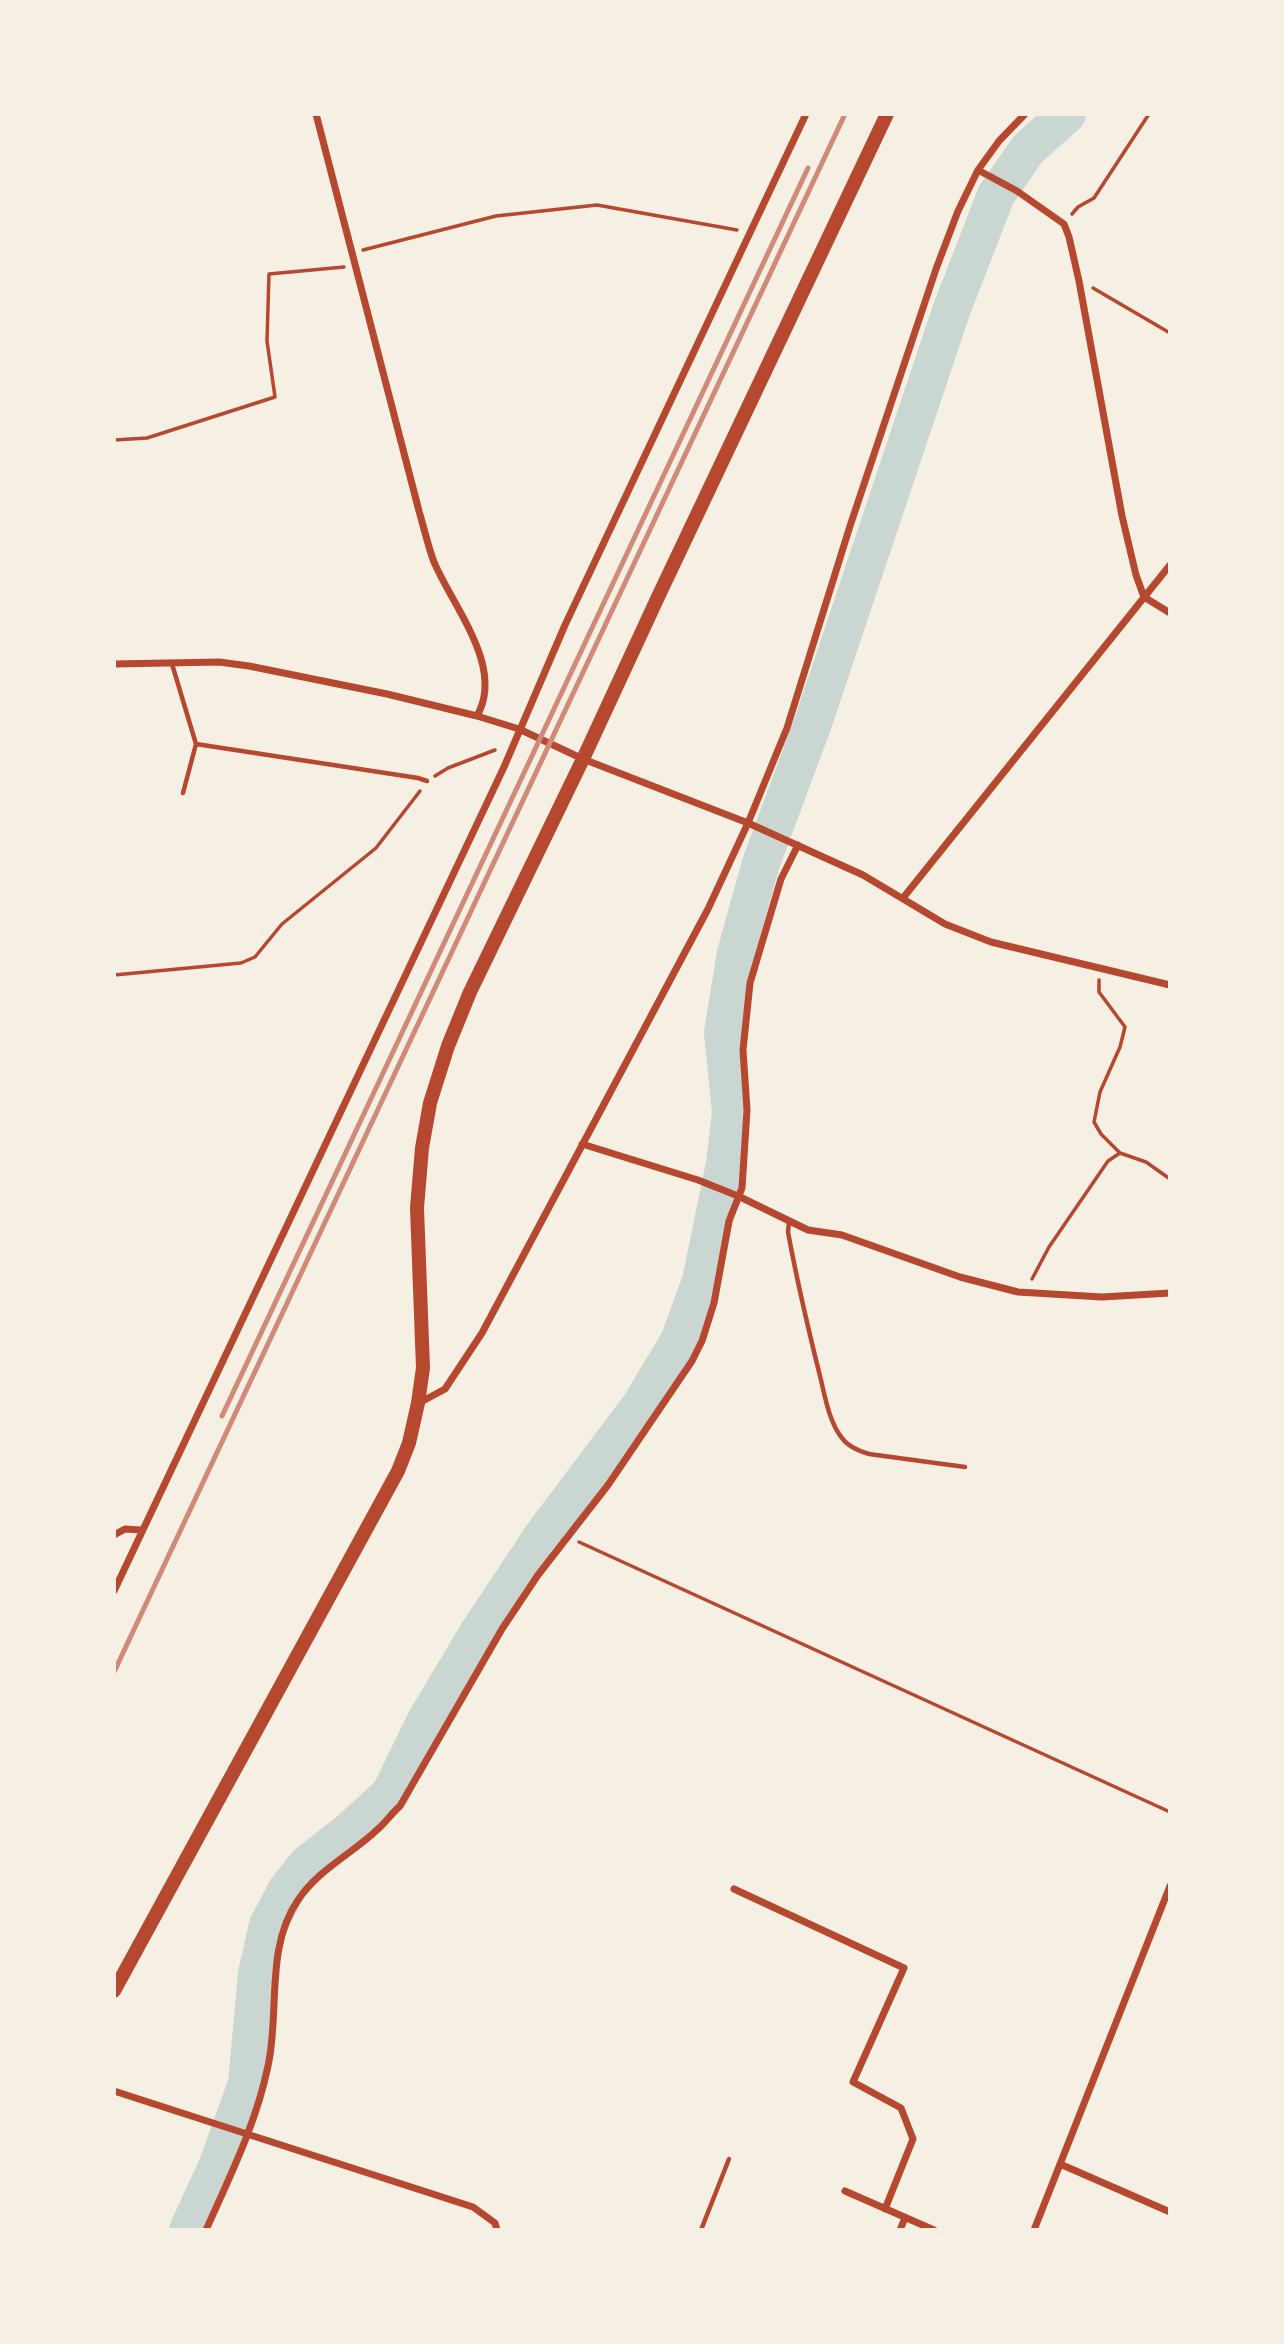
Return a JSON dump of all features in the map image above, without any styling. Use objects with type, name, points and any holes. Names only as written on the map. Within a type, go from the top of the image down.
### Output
[{"type":"main road","points":[[114,1991],[372,1522],[402,1462],[418,1403],[423,1368],[417,1208],[422,1148],[430,1103],[448,1046],[470,992],[583,759],[657,597],[887,114]]},
{"type":"street","points":[[316,114],[434,562],[477,646],[486,682],[483,706],[477,716]]},
{"type":"street","points":[[114,1591],[272,1262],[512,748],[565,625],[806,114]]},
{"type":"street","points":[[418,1403],[445,1389],[482,1333],[752,824],[787,728],[850,526],[958,211],[978,170],[999,141],[1025,114]]},
{"type":"street","points":[[978,170],[1017,191],[1064,224],[1079,281],[1122,516],[1136,575],[1144,597],[1170,613]]},
{"type":"street","points":[[903,898],[1170,565]]},
{"type":"street","points":[[114,664],[219,662],[249,666],[387,694],[477,716],[519,729],[583,759],[752,824],[863,875],[945,924],[991,942],[1170,985]]},
{"type":"street","points":[[206,2230],[246,2132],[256,2116],[269,2063],[279,1951],[284,1926],[298,1900],[318,1876],[378,1830],[400,1806],[502,1629],[538,1575],[608,1485],[692,1361],[702,1341],[714,1303],[729,1221],[736,1195],[742,1188],[747,1110],[743,1050],[750,983],[781,879],[798,845]]},
{"type":"street","points":[[582,1143],[698,1180],[808,1230],[842,1235],[960,1277],[1028,1293],[1102,1297],[1170,1293]]},
{"type":"street","points":[[114,1535],[125,1529],[141,1530]]},
{"type":"street","points":[[1034,2230],[1170,1886]]},
{"type":"street","points":[[734,1889],[904,1968],[853,2082],[901,2108],[913,2139],[885,2209]]},
{"type":"street","points":[[114,2091],[473,2207],[495,2223],[497,2230]]},
{"type":"street","points":[[1060,2165],[1170,2212]]},
{"type":"street","points":[[845,2192],[934,2230]]},
{"type":"street","points":[[900,2230],[905,2218]]},
{"type":"lane","points":[[171,663],[196,744],[183,793]]},
{"type":"lane","points":[[196,744],[427,781]]},
{"type":"lane","points":[[789,1222],[788,1232],[801,1302],[827,1401],[835,1427],[843,1440],[856,1450],[869,1454],[965,1467]]},
{"type":"lane","points":[[701,2230],[729,2159]]},
{"type":"path","points":[[1064,224],[1079,207],[1094,198],[1149,114]]},
{"type":"path","points":[[353,252],[496,216],[597,205],[733,228],[748,235]]},
{"type":"path","points":[[114,440],[148,438],[275,397],[267,341],[269,274],[356,266]]},
{"type":"path","points":[[1104,294],[1170,333]]},
{"type":"path","points":[[114,975],[241,963],[255,957],[282,924],[376,848],[427,781],[449,768],[494,750],[512,748]]},
{"type":"path","points":[[1101,968],[1099,992],[1125,1027],[1120,1047],[1100,1092],[1094,1122],[1101,1134],[1120,1153],[1146,1162],[1170,1179]]},
{"type":"path","points":[[1028,1293],[1030,1283],[1049,1247],[1108,1161],[1120,1153]]},
{"type":"path","points":[[569,1535],[578,1542],[776,1634],[1170,1812]]},
{"type":"waterway","points":[[188,2230],[217,2167],[247,2084],[257,1974],[268,1925],[287,1889],[307,1864],[390,1794],[425,1722],[478,1633],[543,1535],[640,1406],[679,1341],[701,1281],[725,1164],[731,1112],[723,1032],[736,953],[761,863],[813,723],[951,311],[996,195],[1028,149],[1067,114]]},
{"type":"railway","points":[[114,1672],[845,114]]},
{"type":"railway","points":[[222,1416],[808,168]]}]
